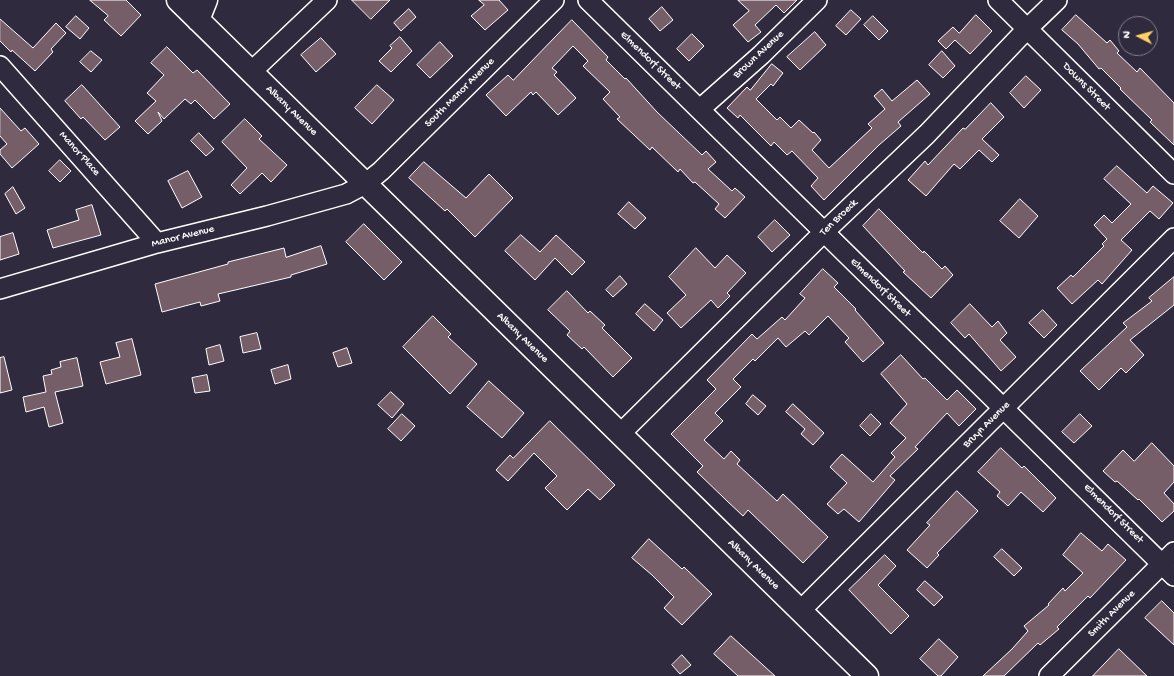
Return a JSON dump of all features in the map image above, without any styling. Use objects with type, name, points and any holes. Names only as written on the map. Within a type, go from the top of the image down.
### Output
[{"type":"main road","name":"Albany Avenue","points":[[178,0],[867,676]]},
{"type":"main road","points":[[198,20],[206,0]]},
{"type":"street","points":[[251,72],[327,0]]},
{"type":"street","name":"South Manor Avenue","points":[[365,184],[381,171],[554,0]]},
{"type":"street","name":"Elmendorf Street","points":[[588,0],[700,109],[823,233],[1004,408],[1170,564]]},
{"type":"street","name":"Brown Avenue","points":[[700,109],[761,55],[817,0]]},
{"type":"street","name":"Downs Street","points":[[998,0],[1174,174]]},
{"type":"street","name":"Ten Broeck","points":[[620,434],[823,233],[927,134],[1026,29],[1057,0]]},
{"type":"street","name":"Manor Place","points":[[0,66],[157,243]]},
{"type":"street","name":"Manor Avenue","points":[[0,289],[157,243],[267,216],[346,194],[365,184]]},
{"type":"street","name":"Bruyn Avenue","points":[[800,611],[1174,238]]},
{"type":"street","name":"Smith Avenue","points":[[1049,676],[1170,564]]},
{"type":"building","points":[[90,0],[126,0],[141,15],[121,36],[104,20],[108,16]]},
{"type":"building","points":[[352,0],[390,0],[371,19]]},
{"type":"building","points":[[479,0],[499,0],[508,10],[485,30],[471,16],[484,5]]},
{"type":"building","points":[[738,0],[797,0],[784,13],[776,5],[755,25],[761,32],[748,42],[733,25],[749,11]]},
{"type":"building","points":[[662,7],[673,20],[660,31],[649,19]]},
{"type":"building","points":[[409,9],[416,17],[401,31],[394,23]]},
{"type":"building","points":[[851,10],[861,19],[846,35],[836,26]]},
{"type":"building","points":[[976,15],[992,31],[970,54],[955,40],[946,49],[938,41],[953,27],[959,33]]},
{"type":"building","points":[[1076,15],[1107,43],[1110,40],[1118,50],[1118,56],[1120,56],[1137,72],[1140,68],[1174,103],[1174,145],[1150,122],[1152,120],[1120,89],[1121,88],[1101,68],[1099,69],[1078,44],[1062,30]]},
{"type":"building","points":[[76,16],[89,28],[80,39],[66,27]]},
{"type":"building","points":[[873,16],[888,31],[879,40],[864,25]]},
{"type":"building","points":[[0,19],[33,48],[56,23],[66,33],[51,49],[53,52],[35,71],[0,41]]},
{"type":"building","points":[[572,20],[608,57],[606,60],[625,79],[626,78],[657,112],[702,155],[706,151],[716,162],[708,169],[732,191],[735,188],[745,197],[725,218],[715,209],[719,204],[695,182],[693,183],[680,169],[678,172],[652,147],[650,150],[617,119],[620,117],[603,99],[610,92],[583,66],[588,61],[573,46],[552,68],[557,72],[554,75],[576,98],[558,115],[536,92],[533,95],[531,92],[506,116],[486,95],[508,75],[513,80]]},
{"type":"building","points":[[815,32],[826,45],[800,70],[787,57]]},
{"type":"building","points":[[692,34],[704,46],[689,61],[677,49]]},
{"type":"building","points":[[400,37],[412,51],[391,72],[379,61],[392,48],[390,46]]},
{"type":"building","points":[[321,38],[336,54],[316,72],[301,55]]},
{"type":"building","points":[[440,42],[453,56],[430,78],[417,65]]},
{"type":"building","points":[[167,47],[193,73],[197,70],[230,104],[214,119],[195,100],[191,104],[185,99],[164,119],[158,112],[162,121],[148,134],[135,121],[156,101],[147,93],[164,75],[151,63]]},
{"type":"building","points":[[91,51],[102,60],[91,72],[80,62]]},
{"type":"building","points":[[942,51],[955,66],[943,78],[929,65]]},
{"type":"building","points":[[772,64],[783,73],[773,86],[771,84],[756,99],[777,120],[780,117],[791,128],[799,120],[813,133],[814,132],[821,140],[812,150],[829,168],[872,128],[868,124],[885,109],[874,96],[882,89],[892,101],[917,80],[930,94],[898,122],[901,126],[879,145],[824,200],[811,186],[818,178],[792,151],[787,155],[774,142],[771,146],[740,115],[738,118],[727,108],[747,87],[750,90]]},
{"type":"building","points":[[1026,76],[1041,90],[1024,108],[1010,93]]},
{"type":"building","points":[[82,85],[120,127],[105,140],[83,117],[81,119],[65,101]]},
{"type":"building","points":[[377,85],[394,100],[372,124],[355,108]]},
{"type":"building","points":[[991,103],[1004,117],[982,139],[999,155],[992,162],[979,150],[960,169],[954,164],[926,196],[908,180],[925,161],[928,165],[963,128],[965,129]]},
{"type":"building","points":[[0,108],[21,131],[25,128],[39,144],[12,168],[0,154],[0,150],[7,144],[0,136]]},
{"type":"building","points":[[245,119],[262,136],[259,139],[287,165],[271,182],[262,173],[240,194],[231,185],[247,168],[222,142]]},
{"type":"building","points":[[199,133],[214,149],[206,156],[191,141]]},
{"type":"building","points":[[60,160],[71,171],[60,182],[49,171]]},
{"type":"building","points":[[424,162],[466,198],[489,174],[513,198],[475,237],[447,209],[445,211],[409,178]]},
{"type":"building","points":[[1117,166],[1147,193],[1153,186],[1173,203],[1159,219],[1150,211],[1121,240],[1132,250],[1102,284],[1098,280],[1072,304],[1057,288],[1071,275],[1073,277],[1104,246],[1102,244],[1107,239],[1094,225],[1104,215],[1112,223],[1131,204],[1104,179]]},
{"type":"building","points":[[188,171],[202,197],[182,208],[168,181]]},
{"type":"building","points":[[13,187],[25,208],[16,214],[5,194]]},
{"type":"building","points":[[1020,199],[1038,216],[1019,238],[1000,221]]},
{"type":"building","points":[[629,202],[646,218],[635,229],[618,214]]},
{"type":"building","points":[[92,205],[101,235],[53,248],[47,230],[79,220],[76,210]]},
{"type":"building","points":[[879,209],[923,253],[924,251],[942,269],[945,266],[953,275],[931,298],[903,272],[905,271],[863,226]]},
{"type":"building","points":[[775,220],[790,235],[772,252],[758,237]]},
{"type":"building","points":[[364,224],[402,262],[384,280],[346,242]]},
{"type":"building","points":[[13,233],[19,254],[0,260],[0,237]]},
{"type":"building","points":[[521,235],[540,252],[556,235],[585,262],[572,275],[555,258],[535,280],[505,251]]},
{"type":"building","points":[[321,246],[327,264],[291,275],[291,277],[218,294],[220,301],[201,306],[200,302],[162,312],[155,284],[228,264],[228,262],[284,248],[286,257]]},
{"type":"building","points":[[696,248],[715,268],[727,255],[746,273],[727,293],[730,296],[718,308],[711,300],[681,328],[667,313],[686,295],[669,277]]},
{"type":"building","points":[[823,269],[838,283],[834,287],[856,309],[855,310],[884,343],[863,362],[845,342],[849,338],[828,316],[809,335],[805,331],[786,347],[778,338],[755,361],[753,359],[733,379],[741,387],[715,413],[723,421],[704,440],[724,459],[731,451],[740,460],[737,464],[777,501],[783,494],[828,537],[803,563],[748,510],[743,516],[697,472],[703,466],[671,434],[716,389],[707,380],[752,334],[757,339],[782,317],[785,320],[805,298],[800,294]]},
{"type":"building","points":[[620,276],[627,284],[613,297],[606,290]]},
{"type":"building","points":[[1174,277],[1174,305],[1130,340],[1144,355],[1126,373],[1121,368],[1099,390],[1080,371],[1127,327],[1123,323],[1152,301],[1149,298]]},
{"type":"building","points":[[567,291],[588,313],[590,311],[605,325],[602,328],[632,358],[613,377],[584,347],[582,349],[567,335],[570,331],[548,310]]},
{"type":"building","points":[[645,304],[663,320],[654,331],[636,314]]},
{"type":"building","points":[[970,304],[992,327],[998,321],[1007,333],[1000,340],[1016,357],[1001,371],[969,334],[965,338],[951,323]]},
{"type":"building","points":[[1043,310],[1057,325],[1044,338],[1029,323]]},
{"type":"building","points":[[433,316],[451,334],[448,337],[477,364],[450,394],[403,347]]},
{"type":"building","points":[[257,333],[261,349],[243,353],[240,337]]},
{"type":"building","points":[[132,339],[141,375],[106,384],[100,362],[120,357],[116,343]]},
{"type":"building","points":[[220,345],[224,361],[209,365],[206,349]]},
{"type":"building","points":[[347,348],[352,363],[338,367],[333,353]]},
{"type":"building","points":[[901,355],[923,379],[925,378],[947,400],[957,390],[976,409],[959,426],[947,413],[915,447],[918,449],[890,476],[895,480],[859,522],[844,509],[838,514],[827,504],[847,483],[830,467],[842,454],[873,482],[895,457],[891,453],[906,438],[890,423],[907,404],[881,374]]},
{"type":"building","points":[[4,357],[12,390],[0,393],[0,358]]},
{"type":"building","points":[[77,358],[83,386],[55,392],[63,423],[49,427],[44,407],[26,412],[23,397],[46,392],[43,376],[52,374],[51,370],[61,367],[60,362]]},
{"type":"building","points":[[288,365],[291,379],[275,384],[271,370]]},
{"type":"building","points":[[207,375],[210,391],[195,393],[192,378]]},
{"type":"building","points":[[489,381],[524,413],[502,438],[467,407]]},
{"type":"building","points":[[391,392],[404,404],[392,418],[378,405]]},
{"type":"building","points":[[753,395],[766,406],[758,415],[746,404]]},
{"type":"building","points":[[793,404],[824,433],[813,445],[801,434],[805,429],[786,412]]},
{"type":"building","points":[[402,414],[415,426],[401,441],[388,429]]},
{"type":"building","points":[[871,414],[881,424],[870,436],[860,426]]},
{"type":"building","points":[[1080,414],[1092,426],[1074,443],[1062,432]]},
{"type":"building","points":[[550,421],[615,485],[600,500],[588,489],[567,510],[545,488],[557,476],[534,453],[508,481],[496,470],[510,455],[513,458]]},
{"type":"building","points":[[1152,443],[1174,466],[1174,482],[1164,493],[1174,504],[1174,511],[1162,522],[1139,499],[1138,500],[1117,481],[1115,482],[1103,471],[1123,450],[1134,461]]},
{"type":"building","points":[[1001,448],[1022,468],[1024,466],[1056,498],[1043,512],[1021,492],[1008,506],[997,496],[1000,492],[978,472]]},
{"type":"building","points":[[957,491],[978,511],[937,553],[939,555],[927,568],[907,550],[930,525],[927,523]]},
{"type":"building","points":[[1081,533],[1102,551],[1108,544],[1126,560],[1090,598],[1088,596],[1057,627],[1059,629],[1040,645],[1038,643],[1004,676],[983,676],[1012,649],[1028,631],[1024,626],[1049,605],[1048,604],[1063,588],[1065,591],[1083,573],[1063,555]]},
{"type":"building","points":[[649,539],[682,569],[684,567],[712,594],[682,625],[664,608],[674,597],[632,558]]},
{"type":"building","points":[[1002,549],[1022,568],[1014,576],[994,557]]},
{"type":"building","points":[[885,555],[896,566],[878,585],[909,616],[891,634],[849,590]]},
{"type":"building","points":[[925,581],[943,597],[934,606],[917,590]]},
{"type":"building","points":[[1162,601],[1174,613],[1174,645],[1145,618]]},
{"type":"building","points":[[731,636],[775,676],[738,676],[714,654]]},
{"type":"building","points":[[939,639],[958,657],[941,676],[938,676],[920,659]]},
{"type":"building","points":[[1119,649],[1147,676],[1093,676]]},
{"type":"building","points":[[682,655],[691,665],[680,674],[672,665]]}]
